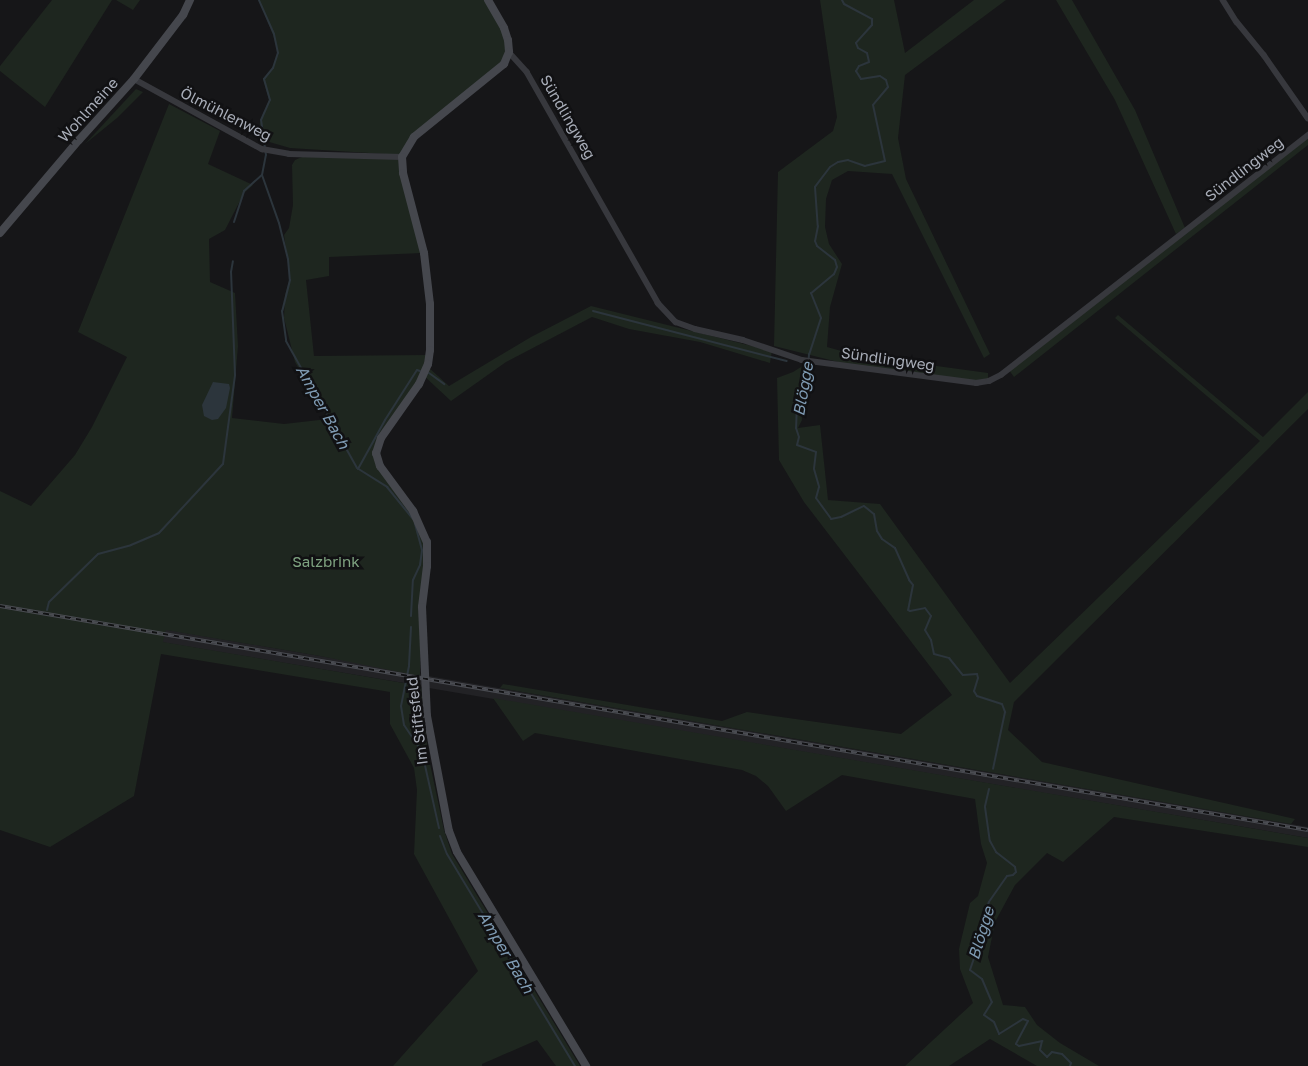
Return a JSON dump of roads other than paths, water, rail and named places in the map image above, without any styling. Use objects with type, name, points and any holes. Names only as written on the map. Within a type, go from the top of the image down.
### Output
[{"type":"street","name":"Wohlmeine","points":[[0,233],[84,134],[134,79],[183,15],[190,0]]},
{"type":"street","points":[[402,157],[414,137],[504,64],[509,52],[504,28],[488,0]]},
{"type":"street","points":[[1224,0],[1237,22],[1264,55],[1308,118]]},
{"type":"street","name":"Sündlingweg","points":[[509,52],[527,72],[658,303],[670,318],[682,326],[743,340],[802,360],[976,383],[995,378],[1308,135]]},
{"type":"street","name":"Ölmühlenweg","points":[[134,79],[262,149],[289,154],[402,157]]},
{"type":"street","name":"Im Stiftsfeld","points":[[402,157],[403,173],[424,253],[430,304],[428,364],[418,384],[381,438],[376,453],[380,466],[413,511],[427,542],[427,566],[422,606],[427,716],[443,804],[457,852],[586,1066]]},
{"type":"waterway","name":"Amper Bach","points":[[234,222],[244,191],[262,175],[266,155],[261,120],[270,100],[264,79],[273,68],[278,53],[274,34],[259,0]]},
{"type":"waterway","name":"Blögge","points":[[842,0],[844,4],[872,19],[872,25],[856,43],[858,48],[867,53],[869,62],[859,66],[856,71],[861,79],[880,76],[886,80],[888,87],[873,105],[885,161],[865,166],[848,160],[838,162],[830,167],[815,187],[818,226],[815,241],[817,246],[835,260],[837,267],[834,274],[811,293],[821,318],[809,354],[807,381],[797,402],[796,428],[799,437],[797,445],[816,452],[814,469],[819,487],[816,498],[831,519],[841,517],[864,506],[874,514],[877,531],[882,539],[895,548],[913,585],[908,610],[925,608],[931,616],[925,630],[931,640],[934,654],[949,658],[963,675],[977,674],[978,678],[974,691],[977,696],[1002,704],[1005,712],[993,769]]},
{"type":"waterway","name":"Amper Bach","points":[[262,175],[279,223],[288,259],[290,280],[282,311],[286,341],[357,468],[387,487],[413,519]]},
{"type":"waterway","points":[[47,610],[49,602],[98,554],[131,545],[159,533],[223,464],[235,375],[231,272],[233,261]]},
{"type":"waterway","points":[[593,311],[787,361]]},
{"type":"waterway","points":[[358,469],[385,420],[417,370],[420,371]]},
{"type":"waterway","points":[[429,373],[444,384]]},
{"type":"waterway","name":"Amper Bach","points":[[411,616],[413,580],[420,565],[422,550],[415,523]]},
{"type":"waterway","name":"Amper Bach","points":[[411,627],[409,666],[401,706],[404,725],[422,752],[439,828]]},
{"type":"waterway","name":"Blögge","points":[[989,789],[985,807],[990,841],[996,852],[1015,867],[1016,872],[1013,875],[1007,876],[989,902],[981,922],[982,935],[970,970],[982,979],[992,1002],[984,1015],[994,1022],[999,1034],[1023,1019],[1028,1021],[1016,1044],[1019,1046],[1042,1041],[1040,1050],[1047,1057],[1052,1052],[1062,1054],[1071,1063],[1070,1066]]},
{"type":"waterway","name":"Amper Bach","points":[[440,836],[447,854],[575,1066]]},
{"type":"railway","points":[[0,606],[1308,830]]},
{"type":"park label","name":"Salzbrink","points":[[326,562]]}]
